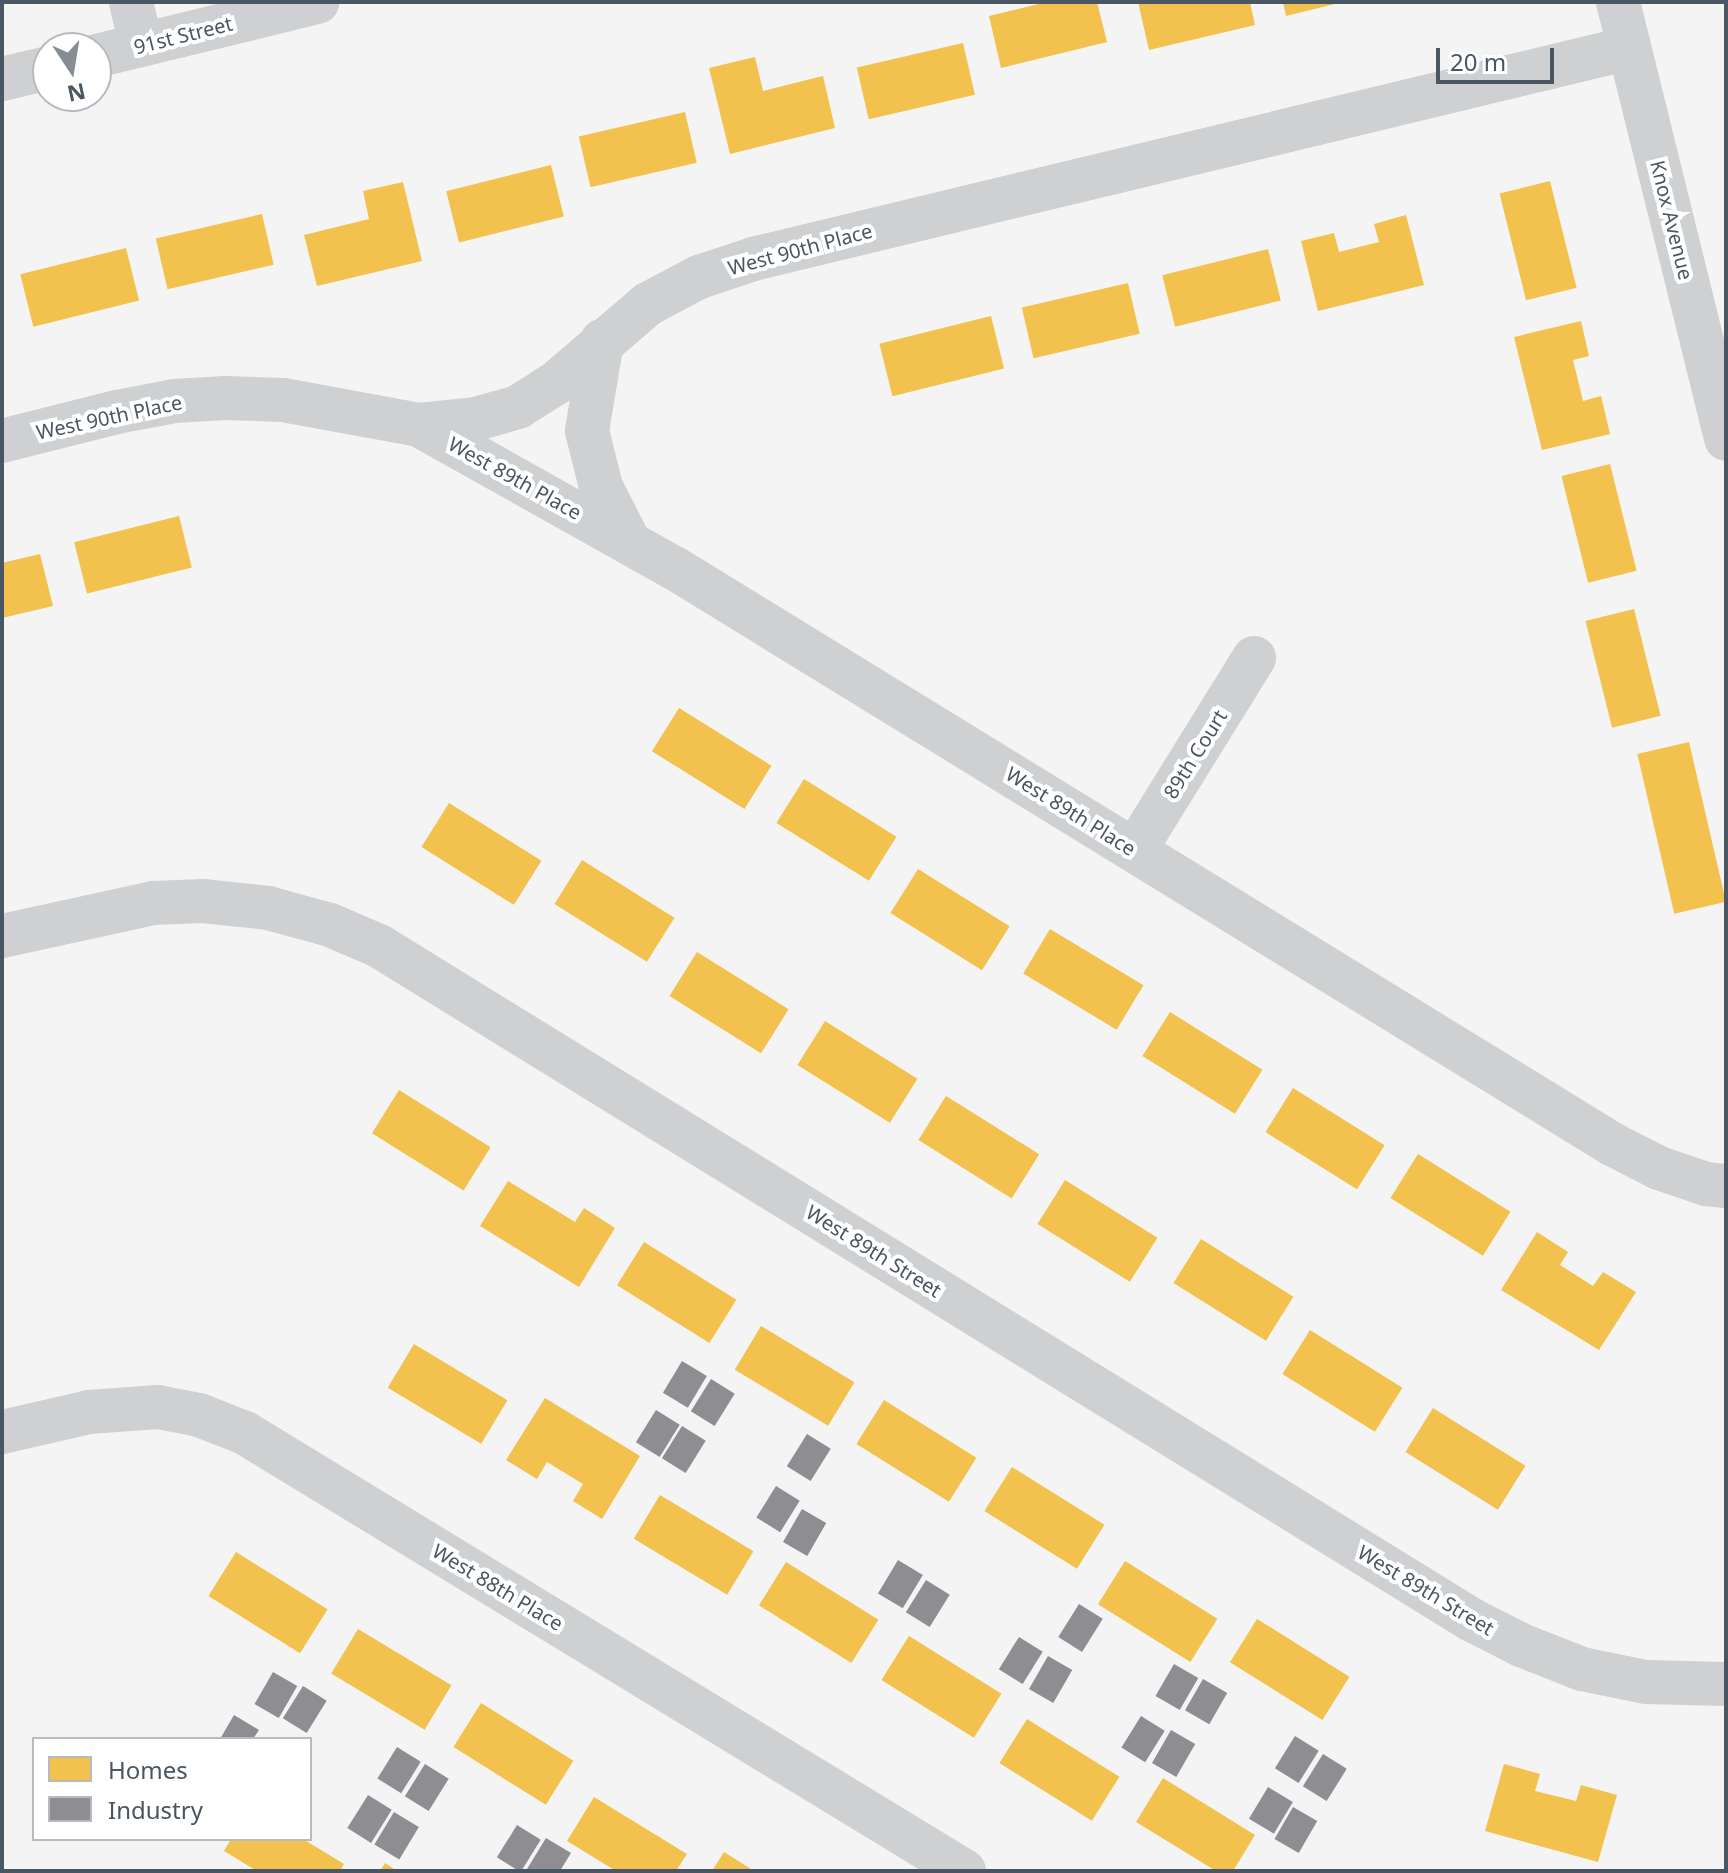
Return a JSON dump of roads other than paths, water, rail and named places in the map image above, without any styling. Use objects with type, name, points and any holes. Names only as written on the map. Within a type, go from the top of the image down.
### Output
[{"type":"street","points":[[131,2],[141,45]]},
{"type":"street","name":"91st Street","points":[[112,52],[317,2]]},
{"type":"street","name":"Knox Avenue","points":[[1618,2],[1726,439]]},
{"type":"street","name":"West 90th Place","points":[[2,441],[131,409],[174,401],[225,398],[283,400],[419,425],[476,419],[518,407],[556,383],[648,304],[699,277],[753,259],[1629,48]]},
{"type":"street","points":[[2,79],[32,72]]},
{"type":"street","points":[[602,341],[592,383],[587,431],[601,487],[628,540]]},
{"type":"street","name":"West 89th Place","points":[[419,425],[628,540],[1612,1144],[1659,1168],[1706,1184],[1726,1186]]},
{"type":"street","name":"89th Court","points":[[1135,850],[1254,658]]},
{"type":"street","name":"West 89th Street","points":[[2,936],[153,903],[203,901],[268,908],[342,930],[379,946],[1472,1620],[1521,1645],[1582,1669],[1646,1682],[1726,1684]]},
{"type":"street","name":"West 88th Place","points":[[2,1432],[89,1412],[158,1407],[199,1415],[245,1433],[964,1871]]}]
